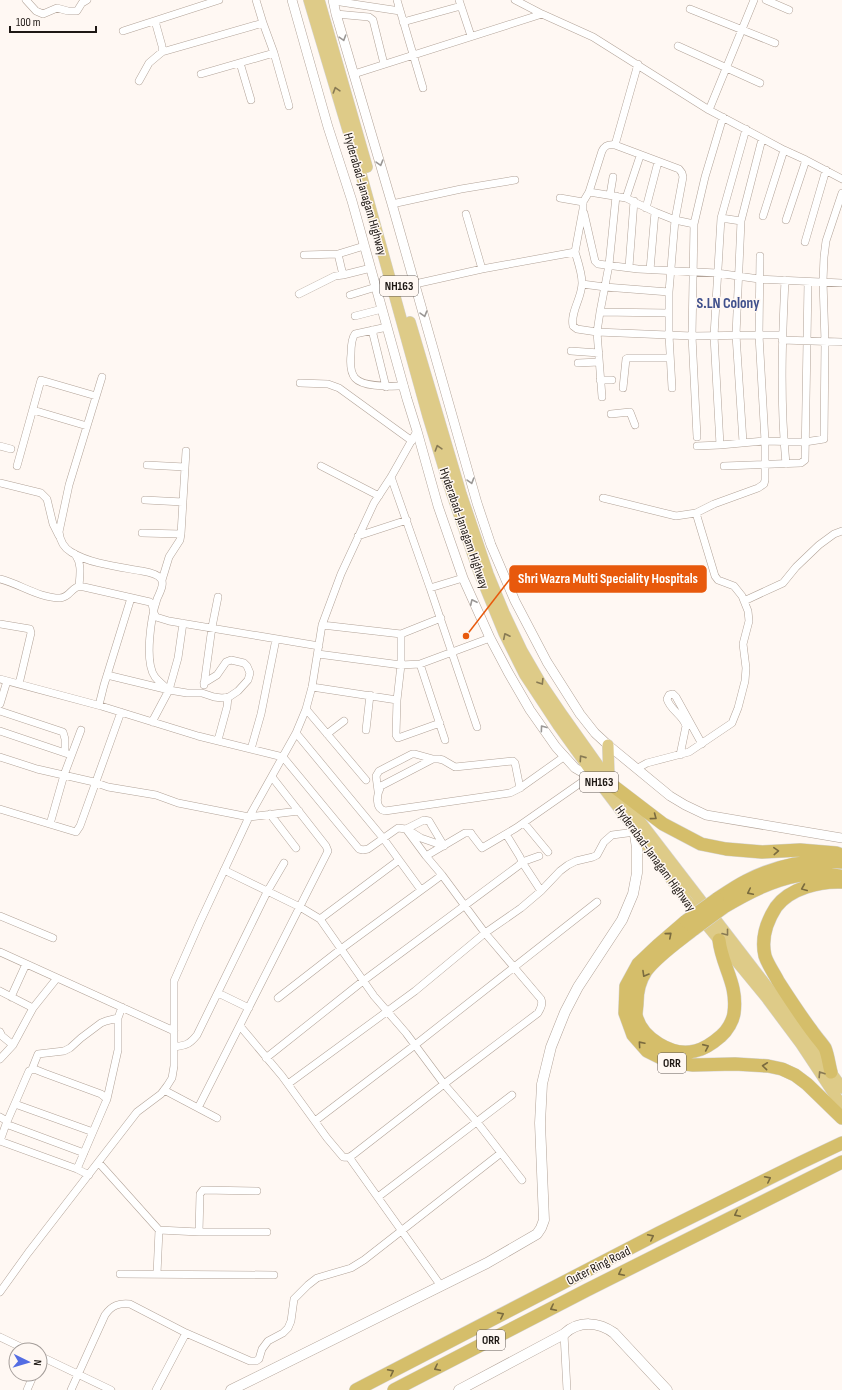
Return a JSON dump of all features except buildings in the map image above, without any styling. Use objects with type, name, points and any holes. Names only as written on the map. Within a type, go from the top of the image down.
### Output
[{"type":"highway","name":"Hyderabad-Janagam Highway","points":[[309,0],[360,167],[428,416],[450,488],[479,572],[504,633],[525,675],[558,725],[607,783],[805,1036],[842,1088]]},
{"type":"highway","name":"Hyderabad-Janagam Highway","points":[[319,0],[365,159],[401,292],[461,494],[488,574],[510,626],[522,651],[540,682],[607,783],[635,830],[687,901],[784,1020],[842,1106]]},
{"type":"highway","points":[[608,745],[607,783],[663,824],[701,844],[733,850],[762,852],[800,850],[836,853],[842,855]]},
{"type":"highway","name":"ORR","points":[[842,862],[808,862],[770,871],[745,882],[690,925],[657,946],[638,964],[626,986],[625,1013],[633,1035],[647,1050],[669,1062],[693,1066],[735,1064],[768,1066],[782,1069],[807,1084],[842,1118]]},
{"type":"highway","name":"ORR","points":[[720,903],[778,880],[807,875],[832,874],[842,876]]},
{"type":"highway","points":[[831,1072],[825,1049],[790,1000],[773,972],[765,956],[764,940],[772,913],[780,902],[790,894],[809,886],[842,882]]},
{"type":"highway","name":"ORR","points":[[690,925],[646,971],[637,992],[636,1015],[644,1033],[657,1044],[675,1051],[694,1052],[711,1045],[726,1032],[734,1015],[735,993],[729,972],[720,951],[719,940]]},
{"type":"highway","name":"Outer Ring Road","points":[[356,1390],[666,1230],[842,1143]]},
{"type":"highway","name":"Outer Ring Road","points":[[394,1390],[842,1162]]},
{"type":"main road","points":[[231,1390],[487,1263],[537,1234],[542,1228],[544,1220],[540,1123],[542,1084],[551,1047],[565,1012],[578,988],[622,920],[633,894],[637,873],[635,830]]},
{"type":"main road","points":[[459,1390],[568,1331],[580,1326],[592,1324],[605,1326],[614,1333],[667,1390]]},
{"type":"street","points":[[26,0],[36,11],[43,14],[57,8],[68,11],[76,11],[82,3],[87,0]]},
{"type":"street","points":[[122,31],[219,0]]},
{"type":"street","points":[[256,0],[274,53],[289,106]]},
{"type":"street","points":[[292,0],[371,268],[404,386],[406,399],[417,431],[438,506],[463,578],[490,638],[530,710],[556,747],[575,768],[589,777],[607,783]]},
{"type":"street","points":[[400,11],[334,0],[336,14],[477,503],[491,545],[515,601],[547,662],[580,714],[595,732],[608,745],[638,768],[670,796],[685,806],[706,815],[842,838]]},
{"type":"street","points":[[397,0],[423,88]]},
{"type":"street","points":[[515,0],[593,37],[709,110],[762,139],[842,179]]},
{"type":"street","points":[[709,110],[754,0]]},
{"type":"street","points":[[766,0],[789,10]]},
{"type":"street","points":[[403,22],[460,3],[471,36]]},
{"type":"street","points":[[690,9],[741,31],[775,43]]},
{"type":"street","points":[[336,14],[369,17],[373,20],[384,64]]},
{"type":"street","points":[[354,74],[542,14]]},
{"type":"street","points":[[155,21],[162,46],[162,52]]},
{"type":"street","points":[[139,81],[148,63],[162,52],[263,24]]},
{"type":"street","points":[[678,46],[760,83]]},
{"type":"street","points":[[201,74],[274,53]]},
{"type":"street","points":[[240,63],[251,100]]},
{"type":"street","points":[[615,145],[638,64]]},
{"type":"street","points":[[697,437],[692,336],[694,224],[723,117]]},
{"type":"street","points":[[720,445],[714,336],[721,218],[746,129]]},
{"type":"street","points":[[743,442],[736,335],[742,221],[762,139]]},
{"type":"street","points":[[672,388],[669,335],[669,292],[672,271],[675,220],[682,173],[679,169],[640,156],[615,145],[608,144],[604,146],[583,205],[575,252],[582,284],[573,318],[573,326],[577,329],[597,332],[669,335],[692,336],[759,335],[806,341],[842,342]]},
{"type":"street","points":[[763,216],[784,150]]},
{"type":"street","points":[[626,198],[640,156]]},
{"type":"street","points":[[786,220],[806,160]]},
{"type":"street","points":[[646,208],[658,162]]},
{"type":"street","points":[[805,242],[826,170]]},
{"type":"street","points":[[602,397],[597,332],[609,265],[613,177]]},
{"type":"street","points":[[392,204],[461,189],[515,180]]},
{"type":"street","points":[[588,192],[626,198],[675,220],[694,224]]},
{"type":"street","points":[[697,446],[765,441],[805,442],[822,439],[824,437],[826,342],[823,281],[824,249],[842,193]]},
{"type":"street","points":[[560,198],[583,205]]},
{"type":"street","points":[[629,267],[634,201]]},
{"type":"street","points":[[583,205],[594,261],[598,264],[650,270],[717,273],[759,280],[808,282],[823,281],[842,283]]},
{"type":"street","points":[[650,270],[655,212]]},
{"type":"street","points":[[466,214],[482,269]]},
{"type":"street","points":[[721,218],[742,221]]},
{"type":"street","points":[[304,255],[338,254],[364,246]]},
{"type":"street","points":[[415,284],[482,269],[575,252]]},
{"type":"street","points":[[338,254],[342,276]]},
{"type":"street","points":[[604,498],[676,516],[696,512],[762,486],[765,480],[765,441],[759,335],[760,256]]},
{"type":"street","points":[[299,294],[335,276],[342,276],[371,268]]},
{"type":"street","points":[[785,280],[782,338],[784,441],[786,464]]},
{"type":"street","points":[[724,466],[786,464],[801,463],[804,461],[808,282]]},
{"type":"street","points":[[582,284],[669,292]]},
{"type":"street","points":[[350,295],[376,287]]},
{"type":"street","points":[[355,316],[382,309]]},
{"type":"street","points":[[600,312],[669,313]]},
{"type":"street","points":[[387,327],[355,334],[353,336],[350,366],[352,373],[358,381],[373,386],[404,386]]},
{"type":"street","points":[[372,330],[386,387]]},
{"type":"street","points":[[571,351],[599,353]]},
{"type":"street","points":[[624,388],[626,359],[670,358]]},
{"type":"street","points":[[578,363],[599,362]]},
{"type":"street","points":[[60,538],[59,532],[70,484],[102,377]]},
{"type":"street","points":[[17,466],[41,380],[96,396]]},
{"type":"street","points":[[600,380],[612,380]]},
{"type":"street","points":[[300,383],[328,384],[339,388],[412,441]]},
{"type":"street","points":[[33,410],[87,426]]},
{"type":"street","points":[[611,414],[630,412],[635,425]]},
{"type":"street","points":[[0,1292],[28,1252],[89,1176],[137,1112],[164,1090],[172,1078],[174,1066],[174,981],[249,818],[296,733],[306,709],[312,687],[322,625],[340,574],[374,503],[392,477],[417,431]]},
{"type":"street","points":[[0,446],[11,449]]},
{"type":"street","points":[[169,690],[155,677],[150,665],[149,651],[156,601],[163,583],[162,580],[169,556],[180,540],[186,452]]},
{"type":"street","points":[[147,465],[185,467]]},
{"type":"street","points":[[321,466],[379,496]]},
{"type":"street","points":[[392,477],[477,727]]},
{"type":"street","points":[[0,483],[41,493],[47,499],[53,524],[65,547],[75,554],[92,561],[150,573],[160,577],[162,580]]},
{"type":"street","points":[[145,500],[183,502]]},
{"type":"street","points":[[638,768],[647,763],[689,752],[732,723],[738,708],[745,681],[746,668],[743,644],[749,621],[744,602],[742,596],[734,586],[718,580],[715,576],[696,512]]},
{"type":"street","points":[[358,536],[407,520]]},
{"type":"street","points":[[744,602],[782,583],[796,567],[819,546],[834,534],[842,531]]},
{"type":"street","points":[[142,533],[181,534]]},
{"type":"street","points":[[75,554],[79,560],[80,566],[79,586]]},
{"type":"street","points":[[430,588],[463,578]]},
{"type":"street","points":[[0,579],[52,597],[62,598],[67,596],[79,586],[150,602],[156,617],[169,621],[212,627],[276,639],[318,650],[401,665],[420,664],[490,638]]},
{"type":"street","points":[[202,693],[218,597]]},
{"type":"street","points":[[99,705],[131,598]]},
{"type":"street","points":[[322,625],[401,634],[441,618]]},
{"type":"street","points":[[152,722],[169,690],[178,658],[183,623]]},
{"type":"street","points":[[0,624],[30,629],[31,633],[19,684]]},
{"type":"street","points":[[401,634],[401,665],[397,700],[396,736],[398,738],[440,723]]},
{"type":"street","points":[[251,748],[261,714],[276,639]]},
{"type":"street","points":[[107,675],[169,690],[186,693],[202,693],[214,697],[228,697],[238,691],[249,678],[250,674],[244,663],[231,660],[226,662],[217,675],[204,683]]},
{"type":"street","points":[[420,664],[445,740]]},
{"type":"street","points":[[0,704],[3,680],[99,705],[152,722],[282,757],[359,848],[365,850],[398,828],[406,829],[422,838],[444,846]]},
{"type":"street","points":[[312,687],[397,700]]},
{"type":"street","points":[[680,755],[686,726],[685,722],[668,704],[667,699],[673,694],[702,744]]},
{"type":"street","points":[[366,730],[370,695]]},
{"type":"street","points":[[218,740],[227,707],[228,697]]},
{"type":"street","points":[[306,709],[366,780]]},
{"type":"street","points":[[0,711],[63,732],[69,754]]},
{"type":"street","points":[[0,809],[76,832],[80,826],[97,783],[121,712]]},
{"type":"street","points":[[327,734],[344,721]]},
{"type":"street","points":[[50,824],[69,754],[81,730]]},
{"type":"street","points":[[0,731],[69,754]]},
{"type":"street","points":[[296,733],[383,838],[421,890]]},
{"type":"street","points":[[520,788],[516,763],[513,761],[455,767],[443,760],[412,754],[379,770],[376,776],[378,806],[381,810],[385,811],[510,794],[520,788],[565,756]]},
{"type":"street","points":[[0,757],[37,769],[108,787],[156,796],[178,803],[249,818],[299,811]]},
{"type":"street","points":[[378,792],[381,786],[433,759]]},
{"type":"street","points":[[198,1108],[328,851],[326,846],[272,777]]},
{"type":"street","points":[[426,856],[465,833],[472,835],[482,848],[524,823],[589,777]]},
{"type":"street","points":[[270,814],[296,848]]},
{"type":"street","points":[[406,829],[424,820],[429,821],[444,846]]},
{"type":"street","points":[[524,823],[548,852]]},
{"type":"street","points":[[240,1026],[288,1084],[327,1138],[343,1157],[349,1157],[538,1013],[541,1008],[541,999],[465,906],[406,829]]},
{"type":"street","points":[[288,1084],[415,991],[486,932],[521,908],[568,865],[597,855],[607,838],[615,834],[635,830]]},
{"type":"street","points":[[506,834],[541,891]]},
{"type":"street","points":[[266,1058],[363,981],[522,862],[539,856]]},
{"type":"street","points":[[320,919],[399,860]]},
{"type":"street","points":[[174,1047],[185,1046],[197,1035],[267,892],[284,863]]},
{"type":"street","points":[[224,870],[300,907],[320,919],[363,981],[388,1010],[444,1084],[477,1122],[522,1180]]},
{"type":"street","points":[[278,998],[341,949],[442,875]]},
{"type":"street","points":[[315,1122],[515,968],[597,902]]},
{"type":"street","points":[[0,916],[53,938]]},
{"type":"street","points":[[0,952],[174,1031]]},
{"type":"street","points":[[11,997],[26,964]]},
{"type":"street","points":[[0,1060],[13,1045],[33,1008],[57,978]]},
{"type":"street","points":[[0,991],[33,1008]]},
{"type":"street","points":[[218,993],[249,1008]]},
{"type":"street","points":[[77,1169],[107,1099],[118,1050],[118,1018],[122,1007]]},
{"type":"street","points":[[89,1176],[77,1169],[0,1141],[29,1071],[32,1070],[38,1054],[64,1051],[70,1048],[101,1023],[118,1018]]},
{"type":"street","points":[[0,1032],[2,1036],[13,1045]]},
{"type":"street","points":[[32,1070],[101,1094],[107,1099]]},
{"type":"street","points":[[164,1090],[217,1118]]},
{"type":"street","points":[[378,1197],[512,1095]]},
{"type":"street","points":[[15,1104],[93,1132]]},
{"type":"street","points":[[0,1117],[7,1122],[84,1153]]},
{"type":"street","points":[[71,1390],[105,1315],[115,1305],[122,1303],[130,1304],[186,1333],[250,1361],[256,1361],[259,1359],[262,1349],[268,1341],[283,1333],[288,1328],[291,1321],[294,1299],[308,1285],[317,1278],[352,1268],[402,1231],[501,1153]]},
{"type":"street","points":[[349,1157],[441,1286]]},
{"type":"street","points":[[99,1163],[159,1230],[157,1274]]},
{"type":"street","points":[[200,1232],[201,1191],[257,1191]]},
{"type":"street","points":[[159,1230],[200,1232],[267,1232]]},
{"type":"street","points":[[120,1274],[274,1275]]},
{"type":"street","points":[[156,1390],[186,1333]]},
{"type":"street","points":[[564,1334],[566,1390]]},
{"type":"street","points":[[0,1337],[10,1342]]},
{"type":"street","points":[[48,1361],[111,1390]]},
{"type":"place","name":"Shri Wazra Multi Speciality Hospitals","points":[[466,636]]},
{"type":"district","name":"S.LN Colony","points":[[728,303]]}]
